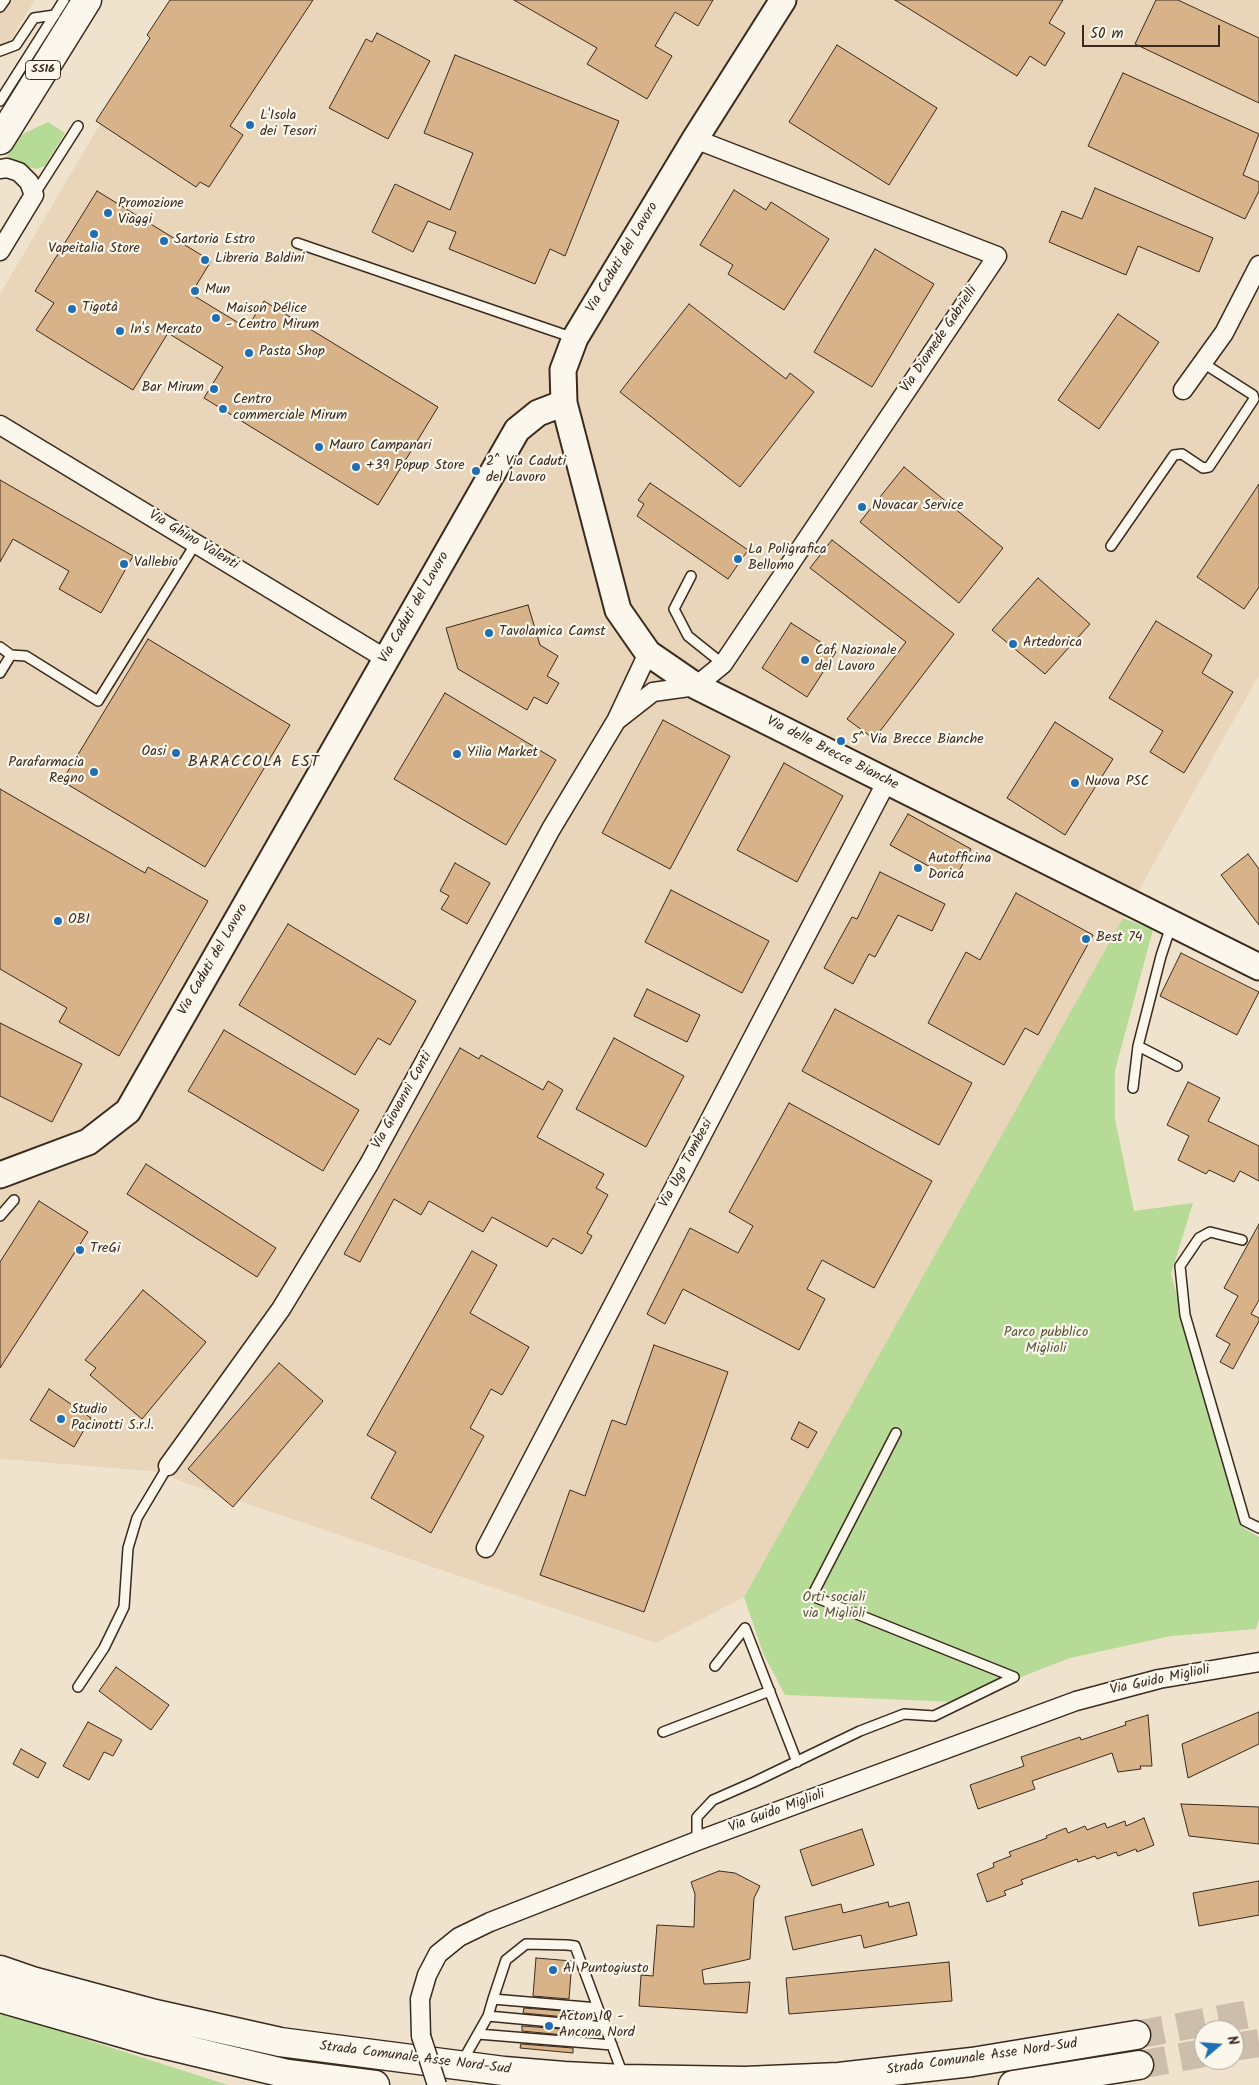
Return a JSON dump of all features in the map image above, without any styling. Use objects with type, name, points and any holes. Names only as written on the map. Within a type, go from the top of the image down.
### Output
[{"type":"main road","name":"SS16","points":[[0,140],[87,0]]},
{"type":"main road","name":"Strada Comunale Asse Nord-Sud","points":[[0,1970],[32,1981],[154,2014],[280,2042],[504,2072],[624,2080],[745,2080],[839,2077],[972,2062],[1136,2035]]},
{"type":"main road","points":[[0,1998],[150,2041],[288,2074],[375,2085]]},
{"type":"main road","points":[[1013,2085],[1139,2065]]},
{"type":"street","name":"Via Caduti del Lavoro","points":[[0,1175],[88,1142],[128,1110],[517,430],[538,413],[564,402],[563,370],[575,338],[695,139],[784,0]]},
{"type":"street","name":"Via Diomede Gabrielli","points":[[695,139],[997,256],[722,664],[696,686]]},
{"type":"street","points":[[0,168],[20,172],[29,182],[34,195],[0,251]]},
{"type":"street","points":[[1183,390],[1224,333],[1259,265]]},
{"type":"street","name":"Via delle Brecce Bianche","points":[[564,402],[618,610],[648,653],[696,686],[1259,966]]},
{"type":"street","name":"Via Ghino Valenti","points":[[0,425],[196,542],[386,659]]},
{"type":"street","name":"Via Giovanni Conti","points":[[168,1466],[281,1309],[369,1164],[551,829],[616,721],[648,653]]},
{"type":"street","name":"Via Giovanni Conti","points":[[616,721],[653,692],[696,686]]},
{"type":"street","name":"Via Ugo Tombesi","points":[[486,1548],[887,781]]},
{"type":"street","name":"Via Guido Miglioli","points":[[437,2085],[421,2036],[420,2000],[427,1975],[438,1954],[459,1937],[490,1922],[698,1841],[1076,1701],[1159,1679],[1259,1662]]},
{"type":"lane","points":[[0,7],[4,0]]},
{"type":"lane","points":[[0,101],[64,0]]},
{"type":"lane","points":[[0,51],[16,45],[34,18],[54,15]]},
{"type":"lane","points":[[34,195],[78,126]]},
{"type":"lane","points":[[297,243],[575,338]]},
{"type":"lane","points":[[1111,546],[1174,455],[1182,454],[1203,468],[1209,467],[1254,399],[1253,394],[1203,362]]},
{"type":"lane","points":[[0,648],[11,655],[26,656],[98,701],[196,542]]},
{"type":"lane","points":[[691,576],[674,609],[688,636],[722,664]]},
{"type":"lane","points":[[0,673],[11,655]]},
{"type":"lane","points":[[1133,1088],[1138,1046],[1161,956],[1172,923]]},
{"type":"lane","points":[[1138,1046],[1177,1066]]},
{"type":"lane","points":[[0,1216],[14,1200]]},
{"type":"lane","points":[[1242,1240],[1210,1232],[1199,1238],[1180,1266],[1185,1315],[1245,1521],[1259,1528]]},
{"type":"lane","points":[[698,1841],[697,1817],[713,1800],[860,1731],[904,1714],[934,1716],[1014,1677],[812,1596],[896,1432]]},
{"type":"lane","points":[[78,1686],[104,1648],[124,1608],[128,1548],[137,1518],[168,1466]]},
{"type":"lane","points":[[715,1666],[745,1628],[797,1762]]},
{"type":"lane","points":[[663,1732],[770,1691]]},
{"type":"lane","points":[[461,2065],[488,2016],[506,1960],[526,1944],[567,1945],[575,1946],[624,2080]]},
{"type":"lane","points":[[493,1999],[598,2008]]},
{"type":"lane","points":[[488,2016],[605,2027]]},
{"type":"lane","points":[[478,2034],[612,2046]]},
{"type":"shaded area","points":[[0,0],[35,0],[0,57]]},
{"type":"shaded area","points":[[173,0],[1259,0],[1259,675],[744,1597],[656,1643],[151,1471],[2,1459],[0,1461],[0,294]]},
{"type":"green space","points":[[48,122],[65,133],[45,166],[36,169],[7,161],[7,156],[19,136]]},
{"type":"green space","name":"Parco pubblico Miglioli","points":[[1123,918],[1153,930],[1115,1070],[1115,1119],[1134,1211],[1193,1203],[1171,1274],[1242,1527],[1259,1537],[1259,1619],[1256,1629],[1171,1636],[1070,1658],[957,1702],[785,1695],[763,1653],[744,1597]]},
{"type":"green space","points":[[0,2012],[228,2085],[0,2085]]},
{"type":"building","points":[[170,0],[313,0],[230,126],[243,135],[209,187],[200,182],[196,187],[96,121],[150,38],[147,35]]},
{"type":"building","points":[[514,0],[713,0],[698,26],[675,12],[655,46],[672,56],[647,99],[587,64],[597,48]]},
{"type":"building","points":[[895,0],[1063,0],[1049,23],[1065,33],[1045,66],[1030,56],[1017,76]]},
{"type":"building","points":[[1156,0],[1178,0],[1259,38],[1259,103],[1135,44]]},
{"type":"building","points":[[377,33],[430,61],[388,139],[329,108],[366,39],[372,42]]},
{"type":"building","points":[[837,45],[937,108],[889,185],[789,122]]},
{"type":"building","points":[[455,55],[619,121],[565,256],[550,249],[535,284],[449,249],[456,232],[428,221],[413,252],[372,232],[395,184],[450,210],[473,153],[424,133]]},
{"type":"building","points":[[1123,73],[1259,134],[1243,175],[1259,182],[1259,191],[1245,219],[1088,146]]},
{"type":"building","points":[[1095,188],[1213,238],[1199,272],[1138,246],[1126,275],[1049,242],[1062,211],[1082,219]]},
{"type":"building","points":[[734,190],[766,210],[771,202],[829,239],[784,310],[728,274],[733,265],[700,245]]},
{"type":"building","points":[[97,191],[211,261],[191,294],[247,328],[264,301],[438,407],[378,505],[204,398],[223,367],[168,333],[133,390],[36,330],[54,303],[35,291]]},
{"type":"building","points":[[875,249],[934,284],[872,387],[814,352]]},
{"type":"building","points":[[689,304],[786,379],[790,373],[814,392],[740,487],[620,392]]},
{"type":"building","points":[[1118,314],[1159,342],[1099,429],[1058,400]]},
{"type":"building","points":[[904,467],[1003,548],[959,603],[860,522]]},
{"type":"building","points":[[0,480],[133,556],[101,613],[59,589],[69,571],[13,539],[0,562]]},
{"type":"building","points":[[650,483],[748,550],[728,579],[637,516],[644,504],[638,500]]},
{"type":"building","points":[[1259,484],[1259,587],[1244,609],[1197,577]]},
{"type":"building","points":[[832,540],[954,634],[874,739],[847,719],[906,642],[810,568]]},
{"type":"building","points":[[1038,578],[1090,624],[1045,674],[992,630]]},
{"type":"building","points":[[528,605],[540,645],[558,656],[547,676],[559,683],[547,704],[534,697],[527,710],[458,669],[446,628]]},
{"type":"building","points":[[1156,621],[1212,655],[1202,673],[1233,692],[1184,773],[1150,752],[1163,731],[1109,698]]},
{"type":"building","points":[[791,623],[836,652],[807,697],[762,668]]},
{"type":"building","name":"Oasi","points":[[148,639],[290,725],[205,867],[62,781]]},
{"type":"building","points":[[445,693],[556,760],[506,845],[394,779]]},
{"type":"building","points":[[663,720],[730,756],[670,869],[602,833]]},
{"type":"building","points":[[1055,722],[1113,759],[1065,835],[1007,798]]},
{"type":"building","points":[[784,763],[843,796],[797,882],[737,850]]},
{"type":"building","name":"OBI","points":[[0,789],[145,873],[148,867],[208,901],[119,1056],[59,1022],[67,1008],[0,969]]},
{"type":"building","points":[[908,814],[971,849],[954,880],[890,845]]},
{"type":"building","points":[[1248,854],[1259,869],[1259,925],[1221,875]]},
{"type":"building","points":[[455,863],[490,883],[467,924],[441,909],[449,896],[440,891]]},
{"type":"building","points":[[880,872],[945,904],[932,931],[898,915],[875,957],[869,954],[853,984],[824,968],[852,917],[857,919]]},
{"type":"building","points":[[671,890],[769,941],[742,993],[645,942]]},
{"type":"building","points":[[1016,893],[1093,935],[1038,1035],[1025,1028],[1004,1065],[928,1023],[966,952],[980,960]]},
{"type":"building","points":[[288,924],[416,1001],[390,1045],[378,1038],[355,1075],[239,1005]]},
{"type":"building","points":[[1181,953],[1259,992],[1237,1035],[1160,996]]},
{"type":"building","points":[[647,989],[700,1015],[687,1042],[634,1016]]},
{"type":"building","points":[[835,1009],[972,1083],[939,1145],[802,1071]]},
{"type":"building","points":[[0,1023],[82,1064],[52,1122],[0,1096]]},
{"type":"building","points":[[224,1030],[359,1110],[323,1171],[188,1091]]},
{"type":"building","points":[[614,1038],[684,1076],[646,1147],[576,1109]]},
{"type":"building","points":[[460,1048],[479,1059],[481,1055],[543,1090],[548,1081],[563,1090],[537,1137],[604,1174],[596,1188],[608,1195],[587,1233],[592,1236],[582,1254],[553,1238],[547,1247],[492,1217],[483,1232],[429,1201],[421,1215],[394,1199],[360,1262],[344,1254]]},
{"type":"building","points":[[1188,1082],[1220,1098],[1208,1121],[1259,1146],[1259,1181],[1240,1171],[1234,1182],[1209,1170],[1206,1174],[1178,1160],[1189,1136],[1167,1125]]},
{"type":"building","points":[[789,1103],[932,1181],[874,1288],[822,1260],[807,1289],[825,1299],[799,1350],[683,1289],[665,1324],[647,1314],[690,1228],[738,1253],[753,1226],[729,1212]]},
{"type":"building","points":[[146,1164],[276,1248],[257,1277],[127,1194]]},
{"type":"building","points":[[39,1201],[88,1232],[0,1368],[0,1262]]},
{"type":"building","points":[[1259,1224],[1259,1300],[1251,1314],[1259,1318],[1259,1321],[1233,1369],[1220,1362],[1230,1344],[1216,1336],[1238,1296],[1224,1288]]},
{"type":"building","points":[[472,1251],[497,1265],[470,1313],[529,1347],[502,1395],[491,1389],[470,1428],[484,1436],[431,1533],[371,1498],[396,1452],[367,1435]]},
{"type":"building","points":[[143,1290],[206,1342],[142,1419],[90,1375],[96,1368],[85,1360]]},
{"type":"building","points":[[654,1345],[728,1372],[644,1612],[540,1575],[570,1490],[585,1496],[612,1420],[626,1425]]},
{"type":"building","points":[[279,1363],[323,1401],[233,1507],[188,1469]]},
{"type":"building","name":"Studio Pacinotti S.r.l.","points":[[49,1389],[91,1418],[74,1447],[30,1420]]},
{"type":"building","points":[[799,1422],[817,1432],[808,1448],[791,1439]]},
{"type":"building","points":[[116,1667],[169,1705],[151,1730],[99,1691]]},
{"type":"building","points":[[1259,1712],[1259,1744],[1188,1778],[1182,1744]]},
{"type":"building","points":[[1148,1715],[1152,1766],[1140,1766],[1141,1769],[1118,1772],[1112,1753],[1032,1781],[1035,1789],[978,1809],[970,1785],[1024,1766],[1021,1757],[1080,1737],[1081,1740],[1126,1725],[1125,1722]]},
{"type":"building","points":[[88,1722],[122,1740],[113,1756],[104,1752],[89,1780],[63,1766]]},
{"type":"building","points":[[21,1749],[46,1763],[38,1778],[13,1764]]},
{"type":"building","points":[[1181,1804],[1259,1807],[1259,1844],[1189,1836]]},
{"type":"building","points":[[1144,1818],[1154,1845],[1137,1852],[1136,1849],[1118,1856],[1116,1852],[1097,1859],[1095,1856],[1078,1862],[1077,1859],[1021,1880],[1023,1884],[1004,1891],[1006,1895],[987,1902],[977,1874],[994,1867],[993,1863],[1011,1856],[1009,1852],[1047,1838],[1046,1836],[1066,1828],[1068,1833],[1085,1826],[1087,1830],[1105,1823],[1107,1828],[1125,1821],[1126,1826]]},
{"type":"building","points":[[862,1829],[874,1865],[812,1886],[800,1850]]},
{"type":"building","points":[[719,1871],[735,1873],[760,1886],[754,1898],[750,1959],[702,1970],[704,1984],[750,1982],[747,2013],[639,2006],[641,1975],[653,1976],[657,1925],[694,1927],[695,1894],[691,1882]]},
{"type":"building","points":[[1259,1881],[1259,1915],[1199,1926],[1193,1893]]},
{"type":"building","points":[[888,1902],[889,1907],[909,1902],[917,1935],[864,1948],[861,1935],[793,1950],[785,1917],[841,1904],[843,1913]]},
{"type":"building","points":[[536,1958],[572,1961],[569,1999],[533,1996]]},
{"type":"building","points":[[949,1962],[952,2001],[789,2014],[786,1978]]},
{"type":"building","points":[[524,2008],[576,2012],[576,2018],[523,2013]]},
{"type":"building","points":[[522,2026],[575,2030],[574,2036],[522,2031]]},
{"type":"building","points":[[521,2044],[573,2048],[573,2053],[520,2048]]},
{"type":"tunnel","points":[[1136,2035],[1259,2012]]},
{"type":"tunnel","points":[[1244,2045],[1259,2043]]},
{"type":"tunnel","points":[[1139,2065],[1194,2055]]},
{"type":"place","name":"L'Isola dei Tesori","points":[[250,125]]},
{"type":"place","name":"Promozione Viaggi","points":[[108,213]]},
{"type":"place","name":"Vapeitalia Store","points":[[94,234]]},
{"type":"place","name":"Sartoria Estro","points":[[164,241]]},
{"type":"place","name":"Libreria Baldini","points":[[205,260]]},
{"type":"place","name":"Mun","points":[[195,291]]},
{"type":"place","name":"Tigotà","points":[[72,309]]},
{"type":"place","name":"Maison Délice - Centro Mirum","points":[[216,318]]},
{"type":"place","name":"In's Mercato","points":[[120,331]]},
{"type":"place","name":"Pasta Shop","points":[[249,353]]},
{"type":"place","name":"Bar Mirum","points":[[214,389]]},
{"type":"place","name":"Centro commerciale Mirum","points":[[223,409]]},
{"type":"place","name":"Mauro Campanari","points":[[319,447]]},
{"type":"place","name":"+39 Popup Store","points":[[356,467]]},
{"type":"place","name":"2^ Via Caduti del Lavoro","points":[[476,471]]},
{"type":"place","name":"Novacar Service","points":[[862,507]]},
{"type":"place","name":"La Poligrafica Bellomo","points":[[738,559]]},
{"type":"place","name":"Vallebio","points":[[124,564]]},
{"type":"place","name":"Tavolamica Camst","points":[[489,633]]},
{"type":"place","name":"Artedorica","points":[[1013,644]]},
{"type":"place","name":"Caf Nazionale del Lavoro","points":[[805,660]]},
{"type":"place","name":"5^ Via Brecce Bianche","points":[[841,741]]},
{"type":"place","name":"Oasi","points":[[176,753]]},
{"type":"place","name":"Yilia Market","points":[[457,754]]},
{"type":"place","name":"Parafarmacia Regno","points":[[94,772]]},
{"type":"place","name":"Nuova PSC","points":[[1075,783]]},
{"type":"place","name":"Autofficina Dorica","points":[[918,868]]},
{"type":"place","name":"OBI","points":[[58,921]]},
{"type":"place","name":"Best 74","points":[[1086,939]]},
{"type":"place","name":"TreGi","points":[[80,1250]]},
{"type":"place","name":"Studio Pacinotti S.r.l.","points":[[61,1419]]},
{"type":"place","name":"Al Puntogiusto","points":[[553,1970]]},
{"type":"place","name":"Acton 1Q - Ancona Nord","points":[[549,2026]]},
{"type":"district","name":"BARACCOLA EST","points":[[254,763]]},
{"type":"park label","name":"Orti sociali via Miglioli","points":[[834,1608]]}]
